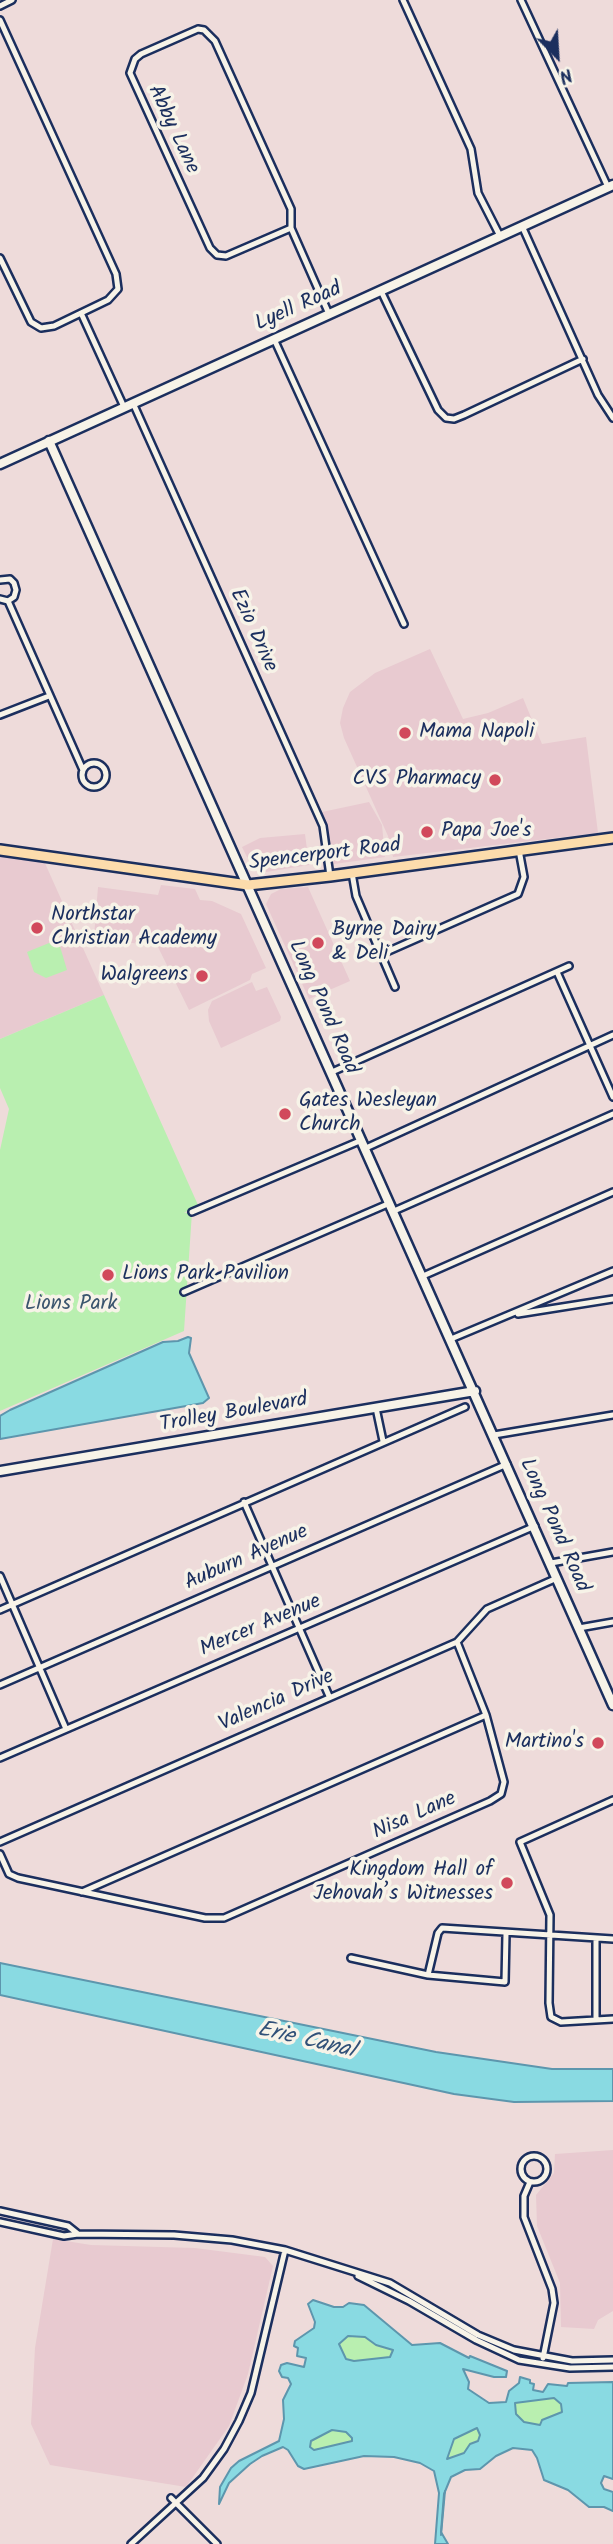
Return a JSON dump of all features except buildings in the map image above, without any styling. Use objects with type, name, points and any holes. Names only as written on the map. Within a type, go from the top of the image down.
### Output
[{"type":"main road","name":"Spencerport Road","points":[[0,850],[248,885],[613,838]]},
{"type":"street","points":[[0,6],[12,0]]},
{"type":"street","points":[[403,0],[471,149],[478,192],[500,236]]},
{"type":"street","points":[[521,0],[610,186]]},
{"type":"street","points":[[0,20],[118,282],[118,289],[108,300],[81,313],[47,328],[36,326],[26,314],[0,258]]},
{"type":"street","name":"Abby Lane","points":[[291,228],[226,256],[217,255],[210,248],[132,81],[130,73],[135,59],[147,50],[189,32],[204,30],[211,34],[287,196],[291,209],[291,228],[329,314]]},
{"type":"street","name":"Lyell Road","points":[[0,464],[610,186]]},
{"type":"street","points":[[522,226],[613,418]]},
{"type":"street","points":[[381,291],[438,410],[446,418],[464,415],[583,359]]},
{"type":"street","name":"Ezio Drive","points":[[81,313],[128,405],[323,827],[330,876]]},
{"type":"street","points":[[274,339],[404,624]]},
{"type":"street","name":"Long Pond Road","points":[[49,441],[610,1693],[613,1705]]},
{"type":"street","points":[[0,580],[10,579],[16,586],[15,594],[8,601]]},
{"type":"street","points":[[0,599],[8,601]]},
{"type":"street","points":[[8,601],[83,770],[82,777],[89,786],[99,786],[105,780],[104,769],[97,764],[89,764],[83,770]]},
{"type":"street","points":[[0,715],[49,696]]},
{"type":"street","points":[[382,954],[518,894],[524,877],[519,850]]},
{"type":"street","points":[[352,873],[356,895],[395,987]]},
{"type":"street","points":[[332,1072],[569,965]]},
{"type":"street","points":[[557,972],[613,1097]]},
{"type":"street","points":[[192,1212],[364,1144],[613,1035]]},
{"type":"street","points":[[184,1292],[613,1114]]},
{"type":"street","points":[[423,1276],[613,1192]]},
{"type":"street","points":[[451,1339],[613,1271]]},
{"type":"street","points":[[508,1316],[613,1299]]},
{"type":"street","name":"Trolley Boulevard","points":[[0,1471],[475,1391]]},
{"type":"street","points":[[0,1610],[465,1407]]},
{"type":"street","points":[[376,1408],[383,1441]]},
{"type":"street","points":[[494,1435],[613,1415]]},
{"type":"street","name":"Auburn Avenue","points":[[0,1685],[507,1464]]},
{"type":"street","points":[[244,1502],[329,1696]]},
{"type":"street","name":"Mercer Avenue","points":[[0,1758],[535,1526]]},
{"type":"street","points":[[551,1563],[613,1552]]},
{"type":"street","points":[[0,1576],[66,1729]]},
{"type":"street","name":"Valencia Drive","points":[[0,1842],[457,1642],[487,1609],[557,1577]]},
{"type":"street","points":[[579,1628],[613,1622]]},
{"type":"street","name":"Nisa Lane","points":[[0,1854],[9,1874],[18,1878],[205,1919],[225,1918],[490,1801],[500,1794],[504,1782],[485,1715],[457,1642]]},
{"type":"street","points":[[82,1892],[485,1715]]},
{"type":"street","points":[[613,1800],[520,1842],[550,1915],[551,2017],[561,2022],[613,2019]]},
{"type":"street","points":[[428,1975],[438,1933],[442,1928],[613,1939]]},
{"type":"street","points":[[351,1958],[428,1975],[505,1982],[506,1934]]},
{"type":"street","points":[[596,1939],[596,2020]]},
{"type":"street","points":[[531,2157],[539,2157],[545,2163],[546,2175],[539,2181],[530,2182],[523,2177],[522,2165],[531,2157]]},
{"type":"street","points":[[530,2182],[524,2196],[524,2217],[552,2289],[554,2303],[541,2364]]},
{"type":"street","points":[[0,2211],[68,2226],[78,2234]]},
{"type":"street","points":[[0,2222],[64,2236],[184,2235],[285,2249],[390,2283],[495,2343],[543,2357],[572,2361],[613,2360]]},
{"type":"street","points":[[131,2544],[177,2504],[210,2468],[239,2421],[251,2393],[285,2249]]},
{"type":"street","points":[[343,2268],[409,2301],[499,2352],[519,2360],[570,2368],[613,2367]]},
{"type":"street","points":[[171,2498],[216,2544]]},
{"type":"shaded area","points":[[430,649],[463,719],[488,713],[523,698],[542,744],[586,737],[598,833],[393,857],[388,836],[344,738],[340,723],[350,692],[375,673]]},
{"type":"shaded area","points":[[369,802],[382,825],[385,857],[334,864],[322,812]]},
{"type":"shaded area","points":[[305,834],[309,865],[266,872],[247,857],[242,847],[260,838]]},
{"type":"shaded area","name":"Northstar Christian Academy","points":[[0,855],[44,861],[104,995],[0,1039]]},
{"type":"shaded area","points":[[161,885],[195,889],[200,900],[212,901],[241,914],[266,968],[252,974],[250,980],[189,1010],[158,947],[94,937],[98,887],[158,895]]},
{"type":"shaded area","points":[[308,887],[350,981],[309,999],[266,904],[271,894],[281,889]]},
{"type":"shaded area","points":[[252,982],[256,991],[267,987],[281,1017],[280,1021],[221,1048],[209,1021],[208,1010],[212,1001]]},
{"type":"shaded area","points":[[613,2150],[613,2311],[598,2320],[594,2329],[561,2327],[560,2283],[537,2226],[536,2195],[554,2173],[555,2154]]},
{"type":"shaded area","points":[[53,2239],[91,2245],[195,2248],[265,2257],[273,2266],[248,2374],[229,2426],[186,2487],[50,2465],[31,2424],[35,2348]]},
{"type":"green space","points":[[54,941],[59,943],[67,970],[46,978],[34,972],[27,952]]},
{"type":"green space","name":"Lions Park","points":[[104,995],[198,1205],[184,1213],[192,1212],[184,1331],[0,1411],[0,1150],[9,1109],[0,1088],[0,1039]]},
{"type":"green space","points":[[348,2336],[365,2337],[376,2345],[393,2350],[390,2358],[354,2361],[346,2359],[339,2344]]},
{"type":"green space","points":[[555,2398],[561,2404],[562,2412],[542,2420],[540,2425],[524,2422],[516,2414],[514,2403]]},
{"type":"green space","points":[[477,2428],[480,2435],[478,2441],[470,2444],[464,2453],[446,2459],[454,2439]]},
{"type":"green space","points":[[332,2430],[346,2432],[352,2441],[314,2450],[310,2447],[311,2441]]},
{"type":"water","points":[[191,1338],[189,1353],[209,1398],[203,1403],[0,1439],[0,1416],[10,1410],[163,1342]]},
{"type":"water","name":"Erie Canal","points":[[0,1963],[436,2052],[552,2069],[613,2069],[613,2101],[514,2102],[454,2094],[0,1995]]},
{"type":"water","points":[[313,2300],[334,2307],[343,2307],[349,2303],[364,2305],[412,2345],[440,2343],[469,2358],[470,2356],[507,2371],[506,2377],[494,2377],[463,2369],[469,2382],[468,2389],[489,2403],[506,2402],[509,2391],[519,2383],[520,2377],[534,2384],[533,2390],[543,2392],[548,2384],[567,2386],[568,2383],[613,2382],[613,2479],[604,2476],[601,2483],[604,2489],[613,2492],[613,2511],[604,2507],[589,2507],[568,2490],[544,2480],[532,2450],[513,2448],[496,2456],[480,2469],[465,2470],[451,2477],[444,2494],[441,2532],[448,2544],[435,2544],[439,2493],[434,2471],[420,2463],[394,2457],[364,2456],[304,2469],[298,2466],[283,2447],[250,2464],[229,2483],[219,2504],[220,2487],[231,2468],[239,2461],[279,2441],[284,2419],[283,2400],[291,2384],[279,2371],[281,2365],[287,2363],[304,2367],[306,2358],[297,2356],[298,2348],[294,2346],[295,2341],[314,2328],[315,2322],[308,2304]],"holes":[[[348,2336],[365,2337],[376,2345],[393,2350],[390,2357],[354,2361],[346,2359],[339,2344]],[[554,2398],[561,2404],[562,2412],[542,2420],[540,2425],[524,2422],[516,2414],[515,2403]],[[477,2428],[480,2435],[478,2441],[470,2444],[464,2453],[447,2459],[454,2439]],[[332,2430],[346,2432],[352,2438],[352,2441],[314,2450],[310,2447],[311,2441]]]},
{"type":"waterway","points":[[441,2535],[445,2491]]},
{"type":"place","name":"Mama Napoli","points":[[405,733]]},
{"type":"place","name":"CVS Pharmacy","points":[[495,780]]},
{"type":"place","name":"Papa Joe's","points":[[427,832]]},
{"type":"place","name":"Northstar Christian Academy","points":[[37,928]]},
{"type":"place","name":"Byrne Dairy & Deli","points":[[318,943]]},
{"type":"place","name":"Walgreens","points":[[202,976]]},
{"type":"place","name":"Gates Wesleyan Church","points":[[285,1114]]},
{"type":"place","name":"Lions Park Pavilion","points":[[108,1275]]},
{"type":"place","name":"Martino's","points":[[598,1743]]},
{"type":"place","name":"Kingdom Hall of Jehovah’s Witnesses","points":[[507,1883]]}]
